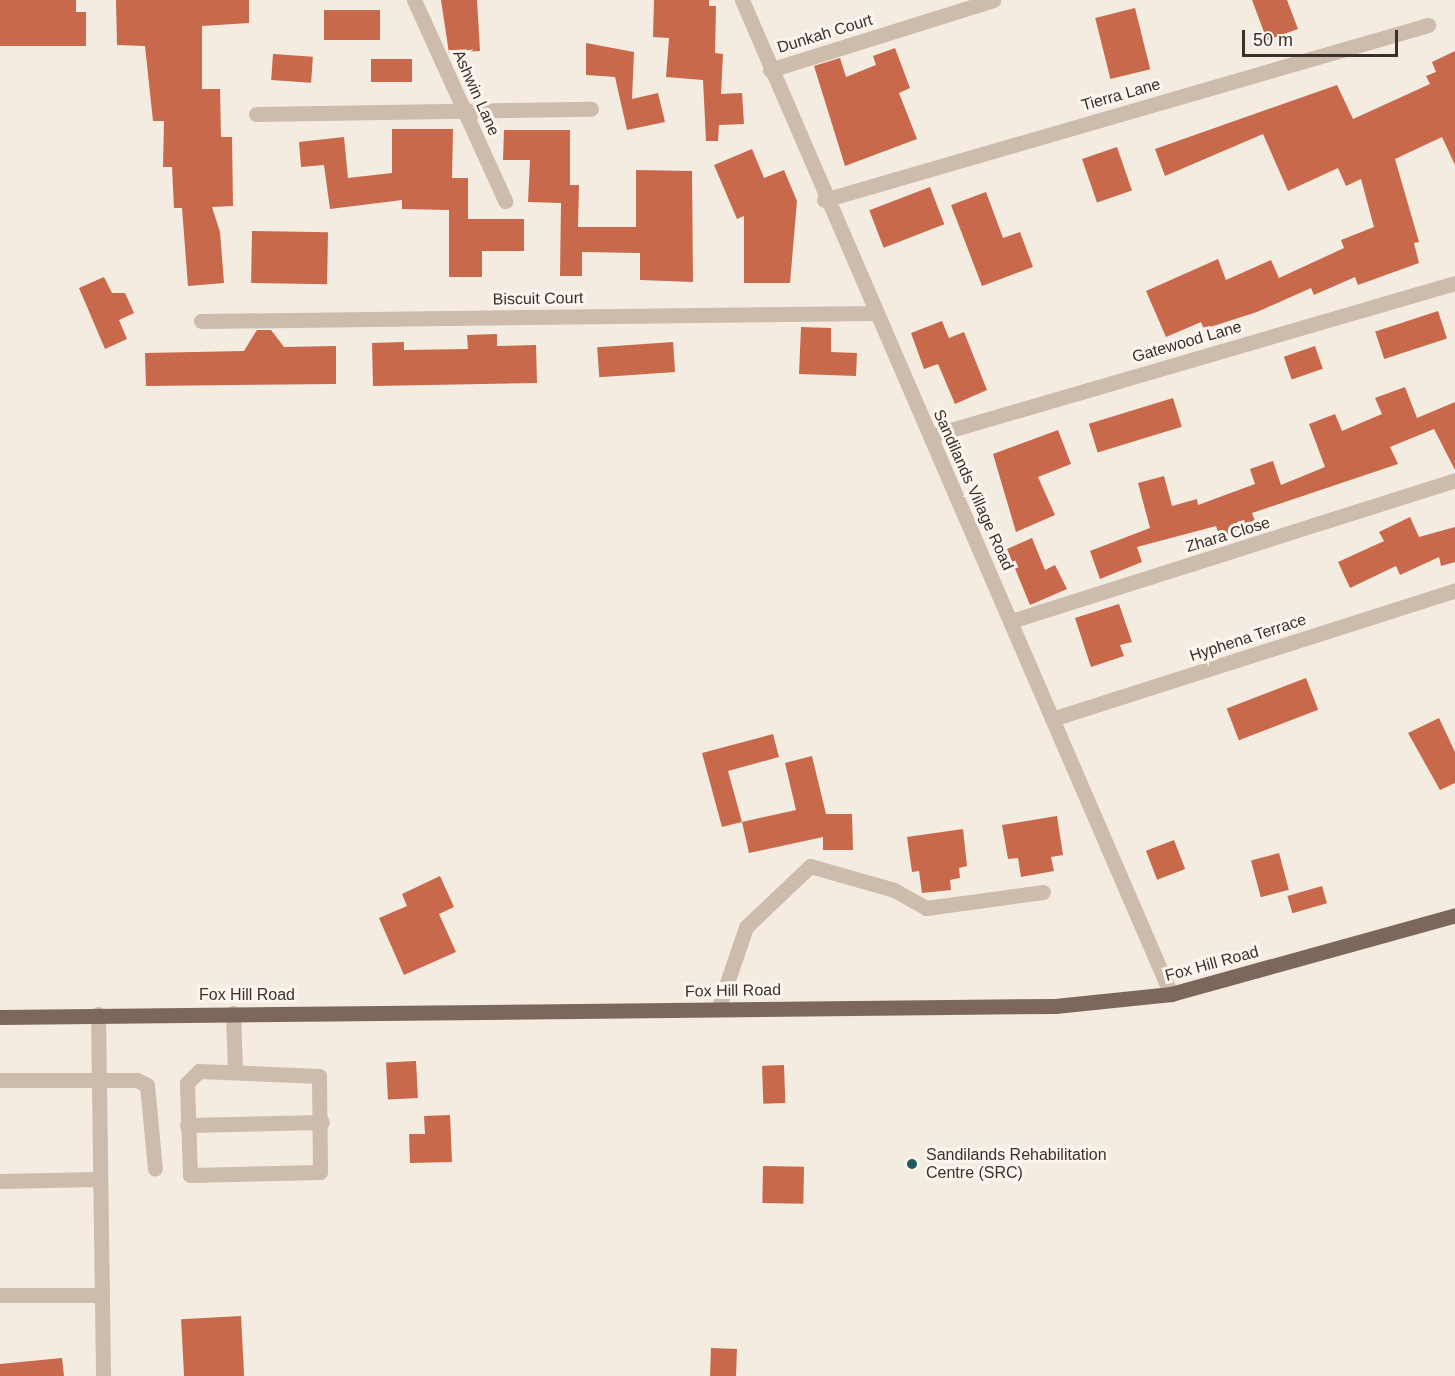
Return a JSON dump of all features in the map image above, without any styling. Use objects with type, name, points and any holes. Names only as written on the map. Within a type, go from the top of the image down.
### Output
[{"type":"main road","name":"Fox Hill Road","points":[[0,1017],[98,1014],[1055,1006],[1171,994],[1455,915]]},
{"type":"street","name":"Ashwin Lane","points":[[414,0],[505,201]]},
{"type":"street","name":"Sandilands Village Road","points":[[742,0],[824,200],[1011,621],[1171,994]]},
{"type":"street","name":"Dunkah Court","points":[[770,70],[993,0]]},
{"type":"street","name":"Tierra Lane","points":[[824,200],[1428,25]]},
{"type":"street","points":[[256,114],[591,109]]},
{"type":"street","name":"Gatewood Lane","points":[[930,436],[1455,283]]},
{"type":"street","name":"Biscuit Court","points":[[201,321],[876,313]]},
{"type":"street","name":"Zhara Close","points":[[1011,621],[1455,480]]},
{"type":"street","name":"Hyphena Terrace","points":[[1052,719],[1455,590]]},
{"type":"street","points":[[718,1009],[746,927],[810,866],[894,890],[926,908],[1043,892]]},
{"type":"street","points":[[233,1013],[235,1071]]},
{"type":"street","points":[[98,1014],[97,1080],[103,1376]]},
{"type":"street","points":[[235,1071],[319,1076],[322,1122],[320,1172],[196,1178],[187,1168],[187,1125],[191,1074],[235,1071]]},
{"type":"street","points":[[0,1080],[97,1080],[147,1085],[155,1169]]},
{"type":"street","points":[[187,1125],[322,1122]]},
{"type":"street","points":[[0,1181],[99,1179]]},
{"type":"street","points":[[0,1295],[100,1295]]},
{"type":"building","points":[[0,0],[76,0],[76,12],[86,12],[86,46],[0,46]]},
{"type":"building","points":[[116,0],[249,0],[249,23],[202,26],[202,89],[220,89],[221,137],[232,137],[233,206],[212,207],[220,232],[224,283],[188,286],[182,208],[174,208],[172,167],[163,167],[164,121],[153,121],[145,46],[117,45]]},
{"type":"building","points":[[441,0],[477,0],[480,51],[449,53]]},
{"type":"building","points":[[654,0],[709,0],[709,6],[716,6],[715,53],[723,54],[721,94],[742,93],[744,124],[719,125],[718,141],[706,141],[703,80],[666,77],[669,38],[653,37]]},
{"type":"building","points":[[1252,0],[1287,0],[1298,29],[1267,40]]},
{"type":"building","points":[[1135,8],[1150,69],[1110,79],[1095,18]]},
{"type":"building","points":[[324,10],[380,10],[380,40],[324,40]]},
{"type":"building","points":[[586,43],[634,52],[632,99],[658,93],[665,122],[627,130],[615,77],[586,75]]},
{"type":"building","points":[[895,48],[910,88],[899,93],[917,139],[845,166],[814,66],[840,58],[846,77],[876,65],[873,56]]},
{"type":"building","points":[[1455,51],[1455,165],[1442,137],[1395,159],[1419,242],[1414,243],[1419,263],[1358,285],[1355,277],[1314,295],[1311,288],[1257,312],[1204,329],[1201,322],[1166,337],[1146,291],[1218,259],[1226,280],[1271,260],[1279,278],[1344,248],[1341,240],[1374,227],[1361,179],[1346,186],[1338,168],[1288,191],[1263,134],[1165,176],[1155,149],[1337,85],[1353,119],[1430,84],[1426,76],[1436,72],[1432,62]]},
{"type":"building","points":[[273,54],[313,57],[311,83],[271,80]]},
{"type":"building","points":[[371,59],[412,59],[412,82],[371,82]]},
{"type":"building","points":[[392,129],[453,129],[452,178],[468,178],[468,219],[524,219],[524,251],[482,251],[482,277],[449,277],[449,210],[402,209],[402,200],[330,209],[324,165],[301,167],[299,142],[344,137],[348,178],[392,173]]},
{"type":"building","points":[[504,130],[570,130],[570,185],[579,185],[578,227],[636,227],[636,170],[692,171],[693,282],[640,280],[640,253],[582,252],[582,276],[560,276],[561,203],[528,202],[530,160],[503,160]]},
{"type":"building","points":[[1117,147],[1132,190],[1097,203],[1082,159]]},
{"type":"building","points":[[752,149],[764,178],[784,170],[797,201],[790,283],[744,283],[744,216],[737,219],[714,165]]},
{"type":"building","points":[[930,187],[944,224],[884,248],[869,210]]},
{"type":"building","points":[[986,192],[1003,238],[1020,232],[1033,267],[982,286],[951,205]]},
{"type":"building","points":[[252,231],[328,232],[327,284],[251,283]]},
{"type":"building","points":[[104,277],[112,293],[125,293],[134,313],[119,320],[127,339],[105,349],[79,288]]},
{"type":"building","points":[[1438,311],[1447,339],[1384,359],[1375,331]]},
{"type":"building","points":[[942,321],[949,338],[964,332],[987,390],[955,404],[938,364],[924,369],[911,333]]},
{"type":"building","points":[[801,327],[831,328],[831,352],[857,353],[856,376],[799,374]]},
{"type":"building","points":[[257,330],[271,330],[284,347],[336,346],[336,384],[146,386],[145,353],[244,351]]},
{"type":"building","points":[[497,334],[497,346],[536,345],[537,383],[373,386],[372,343],[404,342],[404,350],[468,349],[467,335]]},
{"type":"building","points":[[673,342],[675,372],[599,377],[597,347]]},
{"type":"building","points":[[1315,346],[1323,369],[1292,379],[1284,357]]},
{"type":"building","points":[[1405,387],[1417,418],[1455,402],[1455,470],[1434,429],[1390,447],[1398,464],[1252,513],[1256,524],[1220,537],[1216,526],[1137,547],[1142,562],[1100,579],[1090,551],[1150,528],[1138,483],[1164,476],[1172,506],[1197,499],[1198,505],[1255,484],[1250,469],[1273,461],[1281,485],[1325,467],[1309,424],[1335,414],[1342,431],[1382,414],[1375,398]]},
{"type":"building","points":[[1173,398],[1182,427],[1098,452],[1089,424]]},
{"type":"building","points":[[1058,430],[1071,464],[1038,477],[1055,515],[1016,532],[993,454]]},
{"type":"building","points":[[1410,517],[1419,537],[1455,527],[1455,562],[1441,566],[1439,557],[1400,575],[1396,566],[1350,588],[1338,562],[1384,541],[1379,532]]},
{"type":"building","points":[[1032,538],[1045,570],[1055,565],[1067,589],[1030,605],[1007,549]]},
{"type":"building","points":[[1119,604],[1132,642],[1120,645],[1124,656],[1091,667],[1075,618]]},
{"type":"building","points":[[1306,678],[1318,710],[1239,740],[1227,708]]},
{"type":"building","points":[[1439,718],[1455,752],[1455,783],[1440,790],[1408,733]]},
{"type":"building","points":[[773,734],[779,757],[728,771],[742,822],[722,827],[702,753]]},
{"type":"building","points":[[812,756],[826,814],[852,814],[853,850],[823,850],[823,837],[749,853],[742,822],[796,810],[785,763]]},
{"type":"building","points":[[1057,816],[1063,855],[1051,857],[1054,871],[1021,877],[1018,858],[1008,859],[1002,825]]},
{"type":"building","points":[[963,829],[967,866],[959,868],[960,878],[950,880],[951,890],[922,893],[919,871],[912,872],[907,837]]},
{"type":"building","points":[[1174,840],[1185,869],[1157,880],[1146,851]]},
{"type":"building","points":[[1279,853],[1289,890],[1261,897],[1251,861]]},
{"type":"building","points":[[440,876],[454,907],[439,914],[456,952],[404,975],[379,918],[407,906],[402,894]]},
{"type":"building","points":[[1322,886],[1327,903],[1292,913],[1287,896]]},
{"type":"building","points":[[416,1061],[418,1098],[388,1100],[386,1063]]},
{"type":"building","points":[[784,1065],[785,1103],[763,1104],[762,1066]]},
{"type":"building","points":[[450,1115],[452,1162],[410,1163],[409,1134],[425,1134],[424,1116]]},
{"type":"building","points":[[763,1166],[804,1167],[803,1204],[762,1203]]},
{"type":"building","points":[[241,1316],[244,1376],[184,1376],[181,1319]]},
{"type":"building","points":[[711,1348],[737,1349],[736,1376],[710,1376]]},
{"type":"building","points":[[62,1358],[64,1376],[0,1376],[0,1364]]},
{"type":"place","name":"Sandilands Rehabilitation Centre (SRC)","points":[[912,1164]]}]
